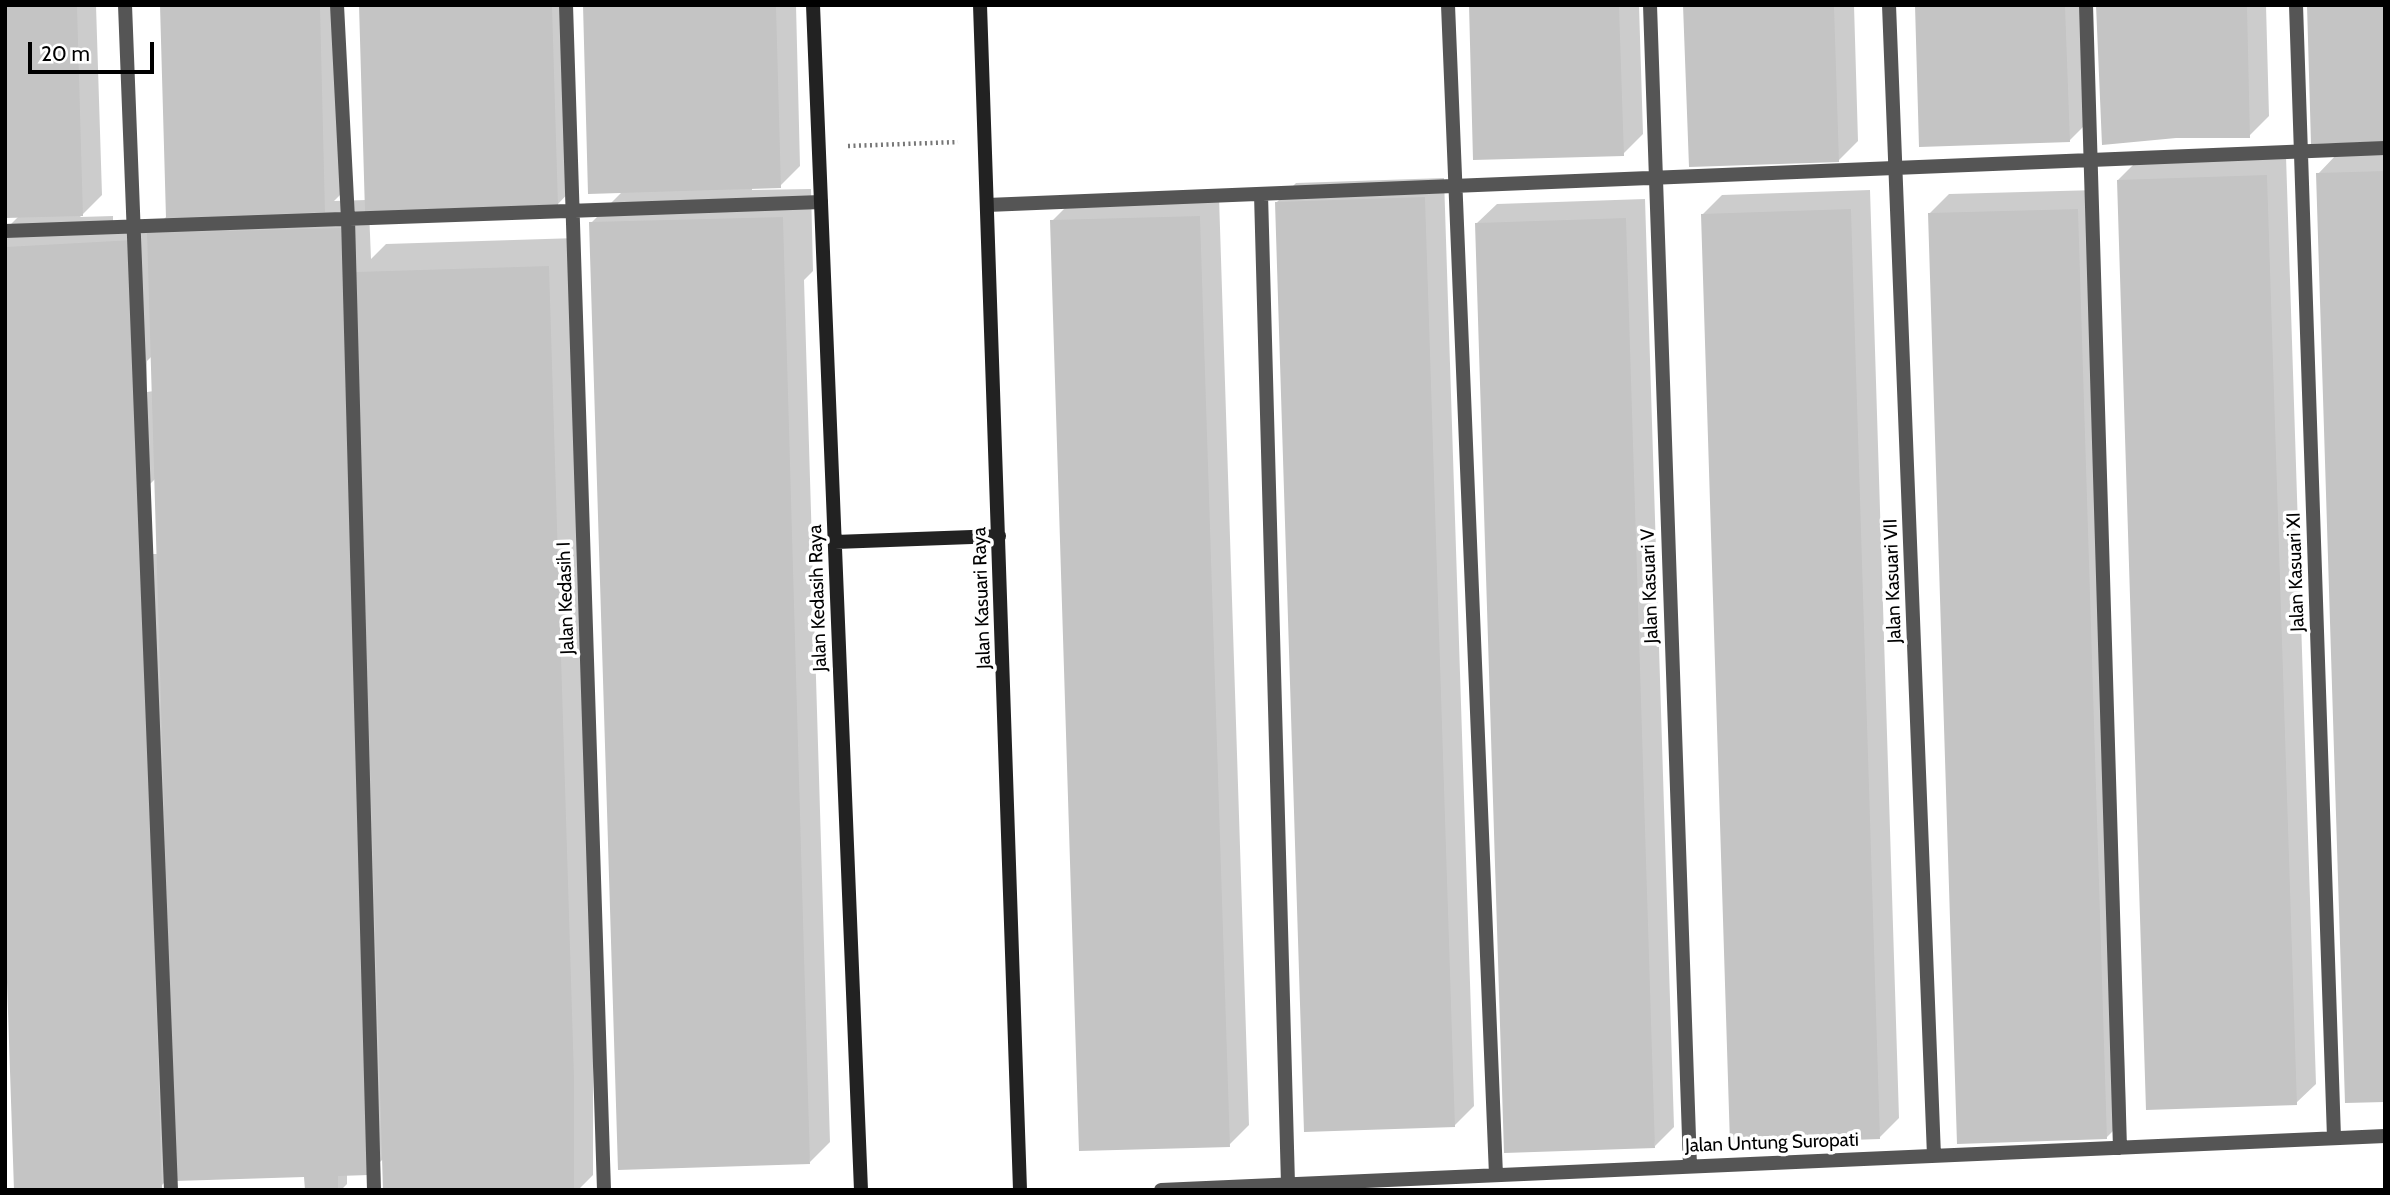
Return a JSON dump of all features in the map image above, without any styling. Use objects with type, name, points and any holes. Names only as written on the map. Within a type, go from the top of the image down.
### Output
[{"type":"main road","name":"Jalan Kedasih Raya","points":[[813,5],[861,1190]]},
{"type":"main road","name":"Jalan Kasuari Raya","points":[[980,5],[1020,1190]]},
{"type":"main road","points":[[835,542],[999,536]]},
{"type":"street","points":[[125,5],[171,1190]]},
{"type":"street","points":[[337,5],[348,219],[374,1190]]},
{"type":"street","name":"Jalan Kedasih I","points":[[566,5],[604,1190]]},
{"type":"street","points":[[1448,5],[1496,1175]]},
{"type":"street","name":"Jalan Kasuari V","points":[[1650,5],[1690,1166]]},
{"type":"street","name":"Jalan Kasuari VII","points":[[1889,5],[1934,1156]]},
{"type":"street","points":[[2086,5],[2120,1148]]},
{"type":"street","name":"Jalan Kasuari XI","points":[[2296,5],[2334,1138]]},
{"type":"street","points":[[987,205],[2385,148]]},
{"type":"street","points":[[1261,194],[1288,1184]]},
{"type":"street","points":[[5,231],[821,202]]},
{"type":"street","name":"Jalan Untung Suropati","points":[[1161,1190],[2385,1136]]},
{"type":"path","points":[[819,148],[985,141]]},
{"type":"building","points":[[5,5],[77,5],[83,216],[5,218]]},
{"type":"building","points":[[160,5],[320,5],[325,212],[166,218]]},
{"type":"building","points":[[359,5],[552,5],[558,205],[365,212]]},
{"type":"building","points":[[583,5],[776,5],[781,188],[588,194]]},
{"type":"building","points":[[1469,5],[1619,5],[1624,156],[1473,160]]},
{"type":"building","points":[[1683,5],[1834,5],[1839,162],[1689,167]]},
{"type":"building","points":[[1915,5],[2065,5],[2070,142],[1919,147]]},
{"type":"building","points":[[2096,5],[2247,5],[2250,138],[2176,138],[2102,145]]},
{"type":"building","points":[[2307,5],[2385,5],[2385,142],[2311,144]]},
{"type":"building","points":[[2385,171],[2385,1102],[2345,1103],[2316,173]]},
{"type":"building","points":[[2267,175],[2297,1105],[2146,1110],[2117,180]]},
{"type":"building","points":[[1425,197],[1455,1127],[1304,1132],[1275,202]]},
{"type":"building","points":[[1851,209],[1880,1139],[1730,1144],[1701,214]]},
{"type":"building","points":[[2078,209],[2107,1139],[1957,1144],[1928,213]]},
{"type":"building","points":[[1200,216],[1230,1147],[1079,1151],[1050,220]]},
{"type":"building","points":[[783,217],[810,1164],[618,1170],[589,222]]},
{"type":"building","points":[[1626,218],[1655,1148],[1504,1153],[1475,223]]},
{"type":"building","points":[[341,228],[369,1175],[338,1176],[338,1190],[305,1190],[304,1177],[175,1181],[147,233]]},
{"type":"building","points":[[133,240],[162,1188],[14,1190],[5,923],[5,247]]},
{"type":"building","points":[[549,266],[574,1076],[574,1190],[383,1190],[355,272]]}]
